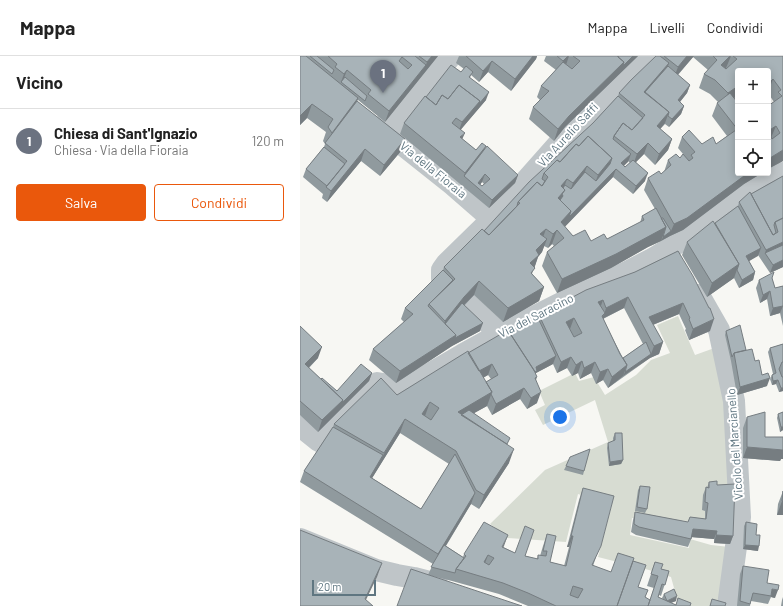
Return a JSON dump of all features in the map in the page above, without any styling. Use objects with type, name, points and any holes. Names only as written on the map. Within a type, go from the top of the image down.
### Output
[{"type":"street","points":[[389,134],[451,56]]},
{"type":"street","name":"Via Aurelio Saffi","points":[[442,278],[442,270],[447,263],[492,219],[576,124],[648,56]]},
{"type":"street","name":"Via della Fioraia","points":[[365,114],[453,185],[492,219]]},
{"type":"street","name":"Via del Saracino","points":[[300,426],[319,441],[371,388],[378,383],[383,384],[393,390],[402,390],[500,334],[579,294],[627,272],[670,248],[755,187],[783,173]]},
{"type":"street","name":"Vicolo del Marcianello","points":[[670,248],[719,330],[734,401],[740,517],[728,606]]},
{"type":"street","points":[[467,303],[500,334]]},
{"type":"street","points":[[300,539],[376,570],[458,589]]},
{"type":"shaded area","points":[[678,316],[695,355],[720,346],[732,491],[706,522],[632,518],[630,535],[689,548],[690,539],[711,545],[730,547],[723,606],[679,606],[671,577],[598,557],[612,505],[578,494],[566,542],[507,538],[490,524],[545,470],[608,442],[595,400],[543,425],[535,410],[545,405],[539,391],[575,373],[579,381],[594,377],[605,395],[636,375],[651,360],[670,353],[657,325]]},
{"type":"building","points":[[300,56],[306,56],[358,98],[332,133],[328,127],[333,119],[312,104],[300,116]]},
{"type":"building","points":[[310,56],[317,56],[334,70],[332,74]]},
{"type":"building","points":[[328,56],[415,56],[426,65],[389,111],[368,94],[371,90],[347,70],[344,74],[335,67],[337,64]],"holes":[[[402,57],[412,65],[408,69],[399,61]]]},
{"type":"building","points":[[419,56],[432,56],[427,62]]},
{"type":"building","points":[[466,56],[533,56],[515,79],[492,61],[483,71]]},
{"type":"building","points":[[557,56],[568,56],[563,61]]},
{"type":"building","points":[[573,56],[617,56],[624,62],[569,116],[558,129],[533,107],[549,91],[541,86],[563,62],[572,69],[580,61]]},
{"type":"building","points":[[633,56],[623,66],[624,62],[618,57]]},
{"type":"building","points":[[656,56],[660,56],[669,63],[644,92],[669,112],[657,126],[672,139],[659,154],[648,143],[637,154],[614,136],[623,123],[632,130],[645,115],[619,93]]},
{"type":"building","points":[[664,56],[687,56],[678,67]]},
{"type":"building","points":[[713,56],[730,56],[721,65],[726,69],[737,59],[733,56],[783,56],[783,150],[771,157],[771,137],[772,139],[780,133],[776,126],[771,129],[771,104],[782,96],[778,92],[781,90],[773,79],[771,81],[771,68],[735,68],[735,88],[728,93],[715,80],[704,74],[717,60]]},
{"type":"building","points":[[451,65],[461,72],[466,66],[473,72],[469,77],[489,92],[479,104],[480,101],[459,85],[448,99],[442,95],[436,105],[426,97]]},
{"type":"building","points":[[668,66],[690,85],[678,100],[684,106],[672,119],[668,116],[669,112],[645,92]]},
{"type":"building","points":[[345,77],[367,96],[365,101],[341,82]]},
{"type":"building","points":[[459,85],[480,101],[462,122],[456,118],[452,123],[465,133],[460,137],[476,150],[482,143],[486,146],[465,173],[404,123],[425,96],[436,105],[442,95],[448,99]]},
{"type":"building","points":[[730,93],[735,99],[735,126],[717,103]]},
{"type":"building","points":[[618,96],[643,118],[632,130],[623,123],[613,139],[631,154],[621,163],[625,167],[633,160],[648,173],[636,186],[616,169],[569,217],[571,211],[560,200],[565,190],[563,188],[565,185],[571,189],[585,172],[596,181],[610,164],[612,158],[588,136],[579,146],[576,144],[560,162],[557,160],[544,173],[542,179],[545,181],[542,186],[537,182],[518,202],[517,206],[489,235],[484,231],[529,182],[593,123]]},
{"type":"building","points":[[357,101],[405,139],[384,165],[365,149],[331,191],[326,187],[347,161],[325,143]]},
{"type":"building","points":[[689,130],[702,144],[713,137],[716,144],[735,131],[735,176],[744,176],[687,218],[674,224],[648,178],[659,171],[661,174],[671,165],[668,160],[676,154],[680,158],[683,154],[689,161],[693,158],[691,155],[695,152],[682,137]]},
{"type":"building","points":[[588,136],[612,158],[598,175],[587,166],[573,183],[567,179],[561,186],[565,190],[558,198],[571,211],[561,222],[573,236],[585,230],[591,241],[604,234],[607,239],[644,220],[642,216],[656,208],[666,227],[616,254],[562,279],[547,252],[564,238],[557,230],[553,234],[546,229],[540,234],[547,239],[536,250],[539,255],[530,263],[535,268],[531,273],[544,287],[508,308],[479,281],[445,321],[429,304],[455,279],[444,267],[482,229],[489,235],[520,203],[518,202],[537,182],[542,186],[548,177],[544,173],[557,160],[560,162],[576,144],[579,146]]},
{"type":"building","points":[[487,146],[518,175],[492,200],[464,176]],"holes":[[[485,174],[490,179],[482,186],[478,183]]]},
{"type":"building","points":[[324,147],[345,164],[327,186],[306,169]]},
{"type":"building","points":[[783,176],[783,218],[775,222],[774,225],[776,233],[773,235],[751,194]]},
{"type":"building","points":[[750,192],[773,235],[778,232],[775,222],[783,218],[783,242],[766,250],[739,202]]},
{"type":"building","points":[[738,206],[761,248],[746,256],[755,272],[742,280],[737,270],[739,264],[715,223]]},
{"type":"building","points":[[661,218],[663,218],[671,231],[663,237],[666,227]]},
{"type":"building","points":[[713,221],[739,264],[712,283],[687,242]]},
{"type":"building","points":[[783,245],[783,260],[773,265],[765,253]]},
{"type":"building","points":[[678,251],[710,308],[714,319],[693,329],[683,303],[649,317],[663,342],[654,346],[628,297],[606,308],[603,300],[598,302],[605,313],[602,316],[620,354],[627,365],[612,377],[608,369],[600,372],[595,362],[584,368],[582,361],[576,365],[571,357],[561,362],[539,315],[586,290],[635,272]],"holes":[[[574,318],[582,333],[574,337],[566,322]]]},
{"type":"building","points":[[443,270],[453,280],[428,306],[456,335],[400,371],[373,349],[413,314],[405,308]]},
{"type":"building","points":[[774,272],[772,278],[775,288],[783,286],[783,306],[773,308],[770,291],[763,295],[759,280]]},
{"type":"building","points":[[462,303],[483,323],[455,338],[456,335],[445,324]]},
{"type":"building","points":[[538,318],[556,356],[536,367],[537,371],[535,372],[509,332]]},
{"type":"building","points":[[740,325],[746,350],[734,353],[732,357],[726,331]]},
{"type":"building","points":[[300,326],[322,347],[305,364],[343,400],[322,420],[300,401]]},
{"type":"building","points":[[508,330],[534,370],[537,377],[535,378],[541,392],[531,398],[524,388],[496,404],[491,394],[492,392],[486,382],[498,375],[492,364],[479,371],[468,353]]},
{"type":"building","points":[[646,342],[651,354],[625,372],[627,365],[623,358]]},
{"type":"building","points":[[783,344],[783,362],[779,369],[783,377],[783,388],[781,388],[778,380],[773,381],[772,375],[776,373],[770,348]]},
{"type":"building","points":[[752,349],[755,361],[759,360],[762,375],[768,373],[770,378],[740,387],[734,353]]},
{"type":"building","points":[[468,351],[492,392],[458,412],[514,449],[484,495],[476,490],[456,451],[405,419],[384,453],[334,424],[381,378],[397,395]],"holes":[[[430,402],[439,408],[431,420],[422,414]]]},
{"type":"building","points":[[361,364],[372,373],[342,403],[343,400],[321,379],[322,378],[337,391]]},
{"type":"building","points":[[469,410],[510,438],[507,444],[461,415]]},
{"type":"building","points":[[765,412],[765,437],[783,437],[783,450],[747,447],[747,417]]},
{"type":"building","points":[[783,412],[783,427],[781,427],[778,414]]},
{"type":"building","points":[[333,427],[383,455],[370,477],[421,509],[455,454],[475,493],[438,554],[304,471]]},
{"type":"building","points":[[615,433],[622,433],[623,460],[610,462],[608,443],[615,440]]},
{"type":"building","points":[[590,449],[584,471],[566,466],[570,457]]},
{"type":"building","points":[[717,481],[717,485],[735,484],[733,536],[716,535],[717,531],[693,529],[691,539],[639,527],[634,524],[635,512],[688,522],[690,517],[706,519],[708,503],[705,502],[706,487],[709,488],[709,482]]},
{"type":"building","points":[[640,486],[650,487],[647,509],[637,507]]},
{"type":"building","points":[[583,488],[614,496],[601,546],[592,565],[611,572],[618,553],[634,558],[617,606],[556,606],[503,583],[456,569],[466,556],[464,554],[484,522],[508,535],[502,547],[515,553],[525,526],[534,530],[525,556],[538,559],[538,555],[546,556],[547,551],[543,551],[547,534],[556,536],[550,562],[566,566],[573,536],[571,536]],"holes":[[[488,555],[494,558],[489,565],[484,562]],[[573,586],[583,589],[578,598],[570,595]]]},
{"type":"building","points":[[746,522],[757,524],[756,535],[760,535],[759,546],[745,545]]},
{"type":"building","points":[[300,530],[382,563],[365,599],[373,606],[300,606]]},
{"type":"building","points":[[444,545],[464,558],[456,569],[455,573],[431,567]]},
{"type":"building","points":[[633,561],[646,565],[638,587],[648,590],[645,597],[650,600],[648,606],[617,606]]},
{"type":"building","points":[[655,562],[663,564],[661,569],[669,571],[665,585],[662,584],[658,597],[676,605],[678,598],[691,603],[690,606],[648,606],[658,576],[651,574]]},
{"type":"building","points":[[743,566],[769,570],[767,583],[779,585],[778,590],[772,589],[771,596],[753,593],[750,604],[740,601]]},
{"type":"building","points":[[411,569],[522,606],[397,606]]},
{"type":"building","points":[[674,589],[677,596],[667,601],[664,594]]},
{"type":"building","points":[[712,599],[726,603],[725,606],[710,606]]},
{"type":"place","name":"Chiesa di Sant'Ignazio","points":[[383,93]]}]
